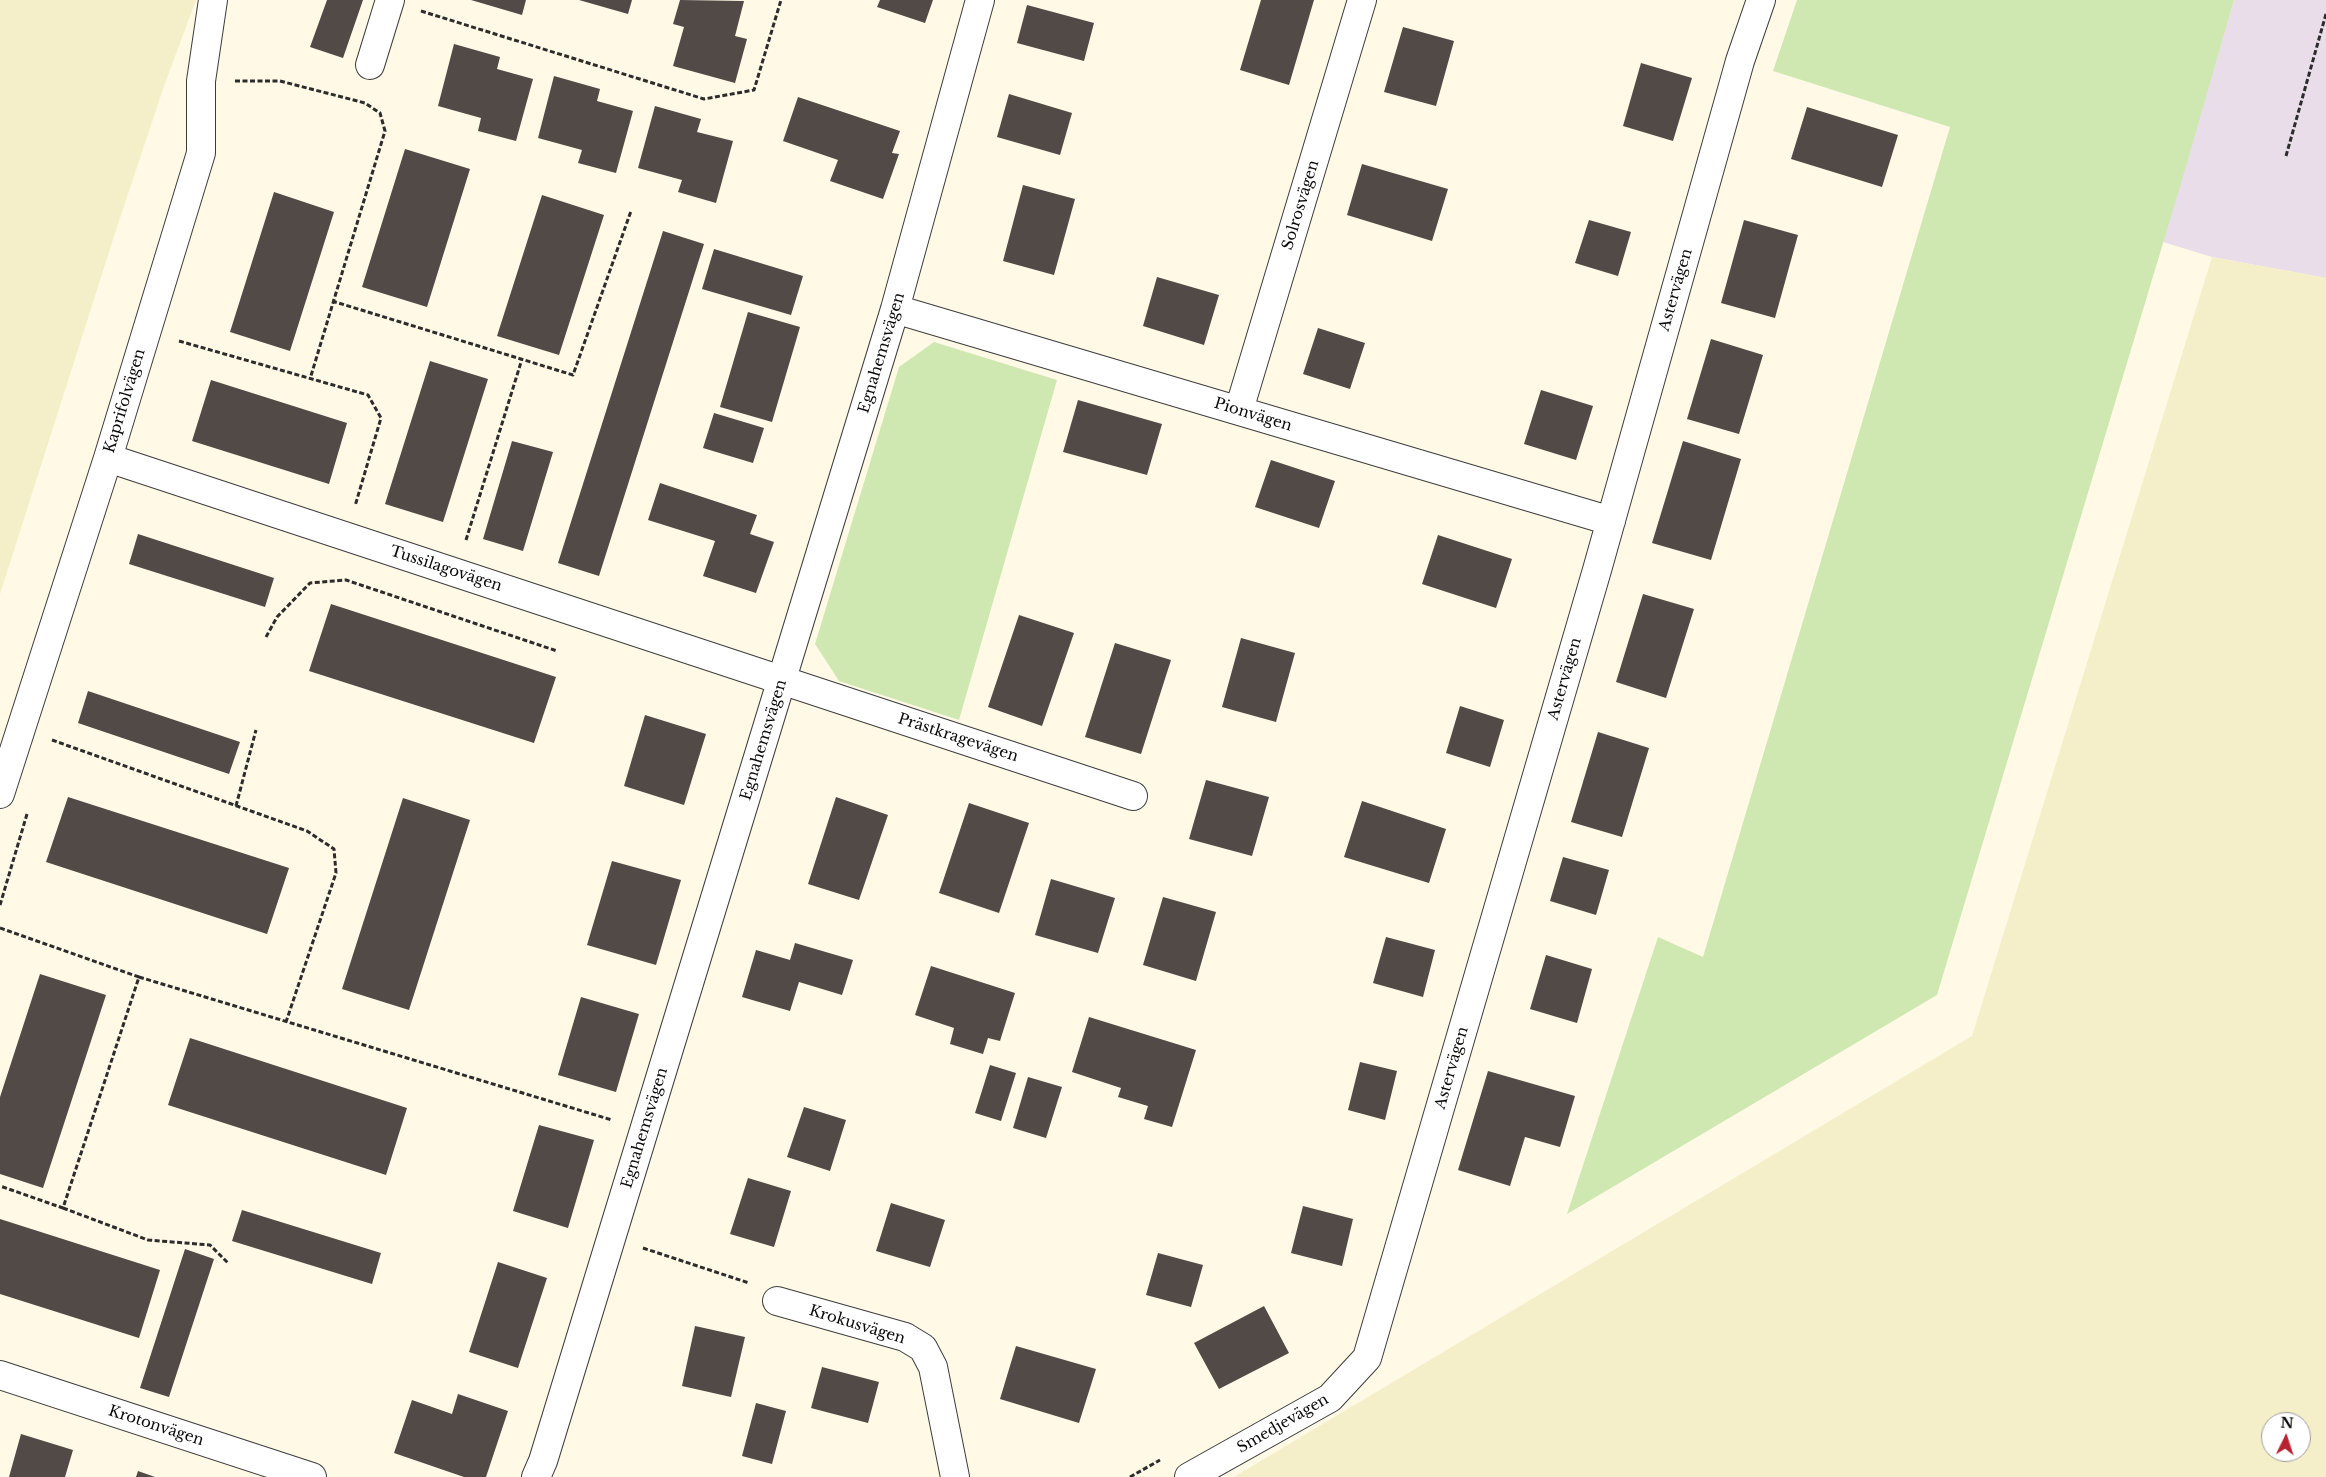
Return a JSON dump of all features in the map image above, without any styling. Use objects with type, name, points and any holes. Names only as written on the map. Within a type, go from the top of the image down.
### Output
[{"type":"street","name":"Kaprifolvägen","points":[[0,794],[108,458],[201,153],[200,80],[213,0]]},
{"type":"street","points":[[370,65],[389,0]]},
{"type":"street","name":"Egnahemsvägen","points":[[536,1477],[543,1461],[612,1238],[895,309],[980,0]]},
{"type":"street","name":"Solrosvägen","points":[[1239,410],[1362,0]]},
{"type":"street","name":"Astervägen","points":[[1367,1358],[1611,521],[1740,61],[1761,0]]},
{"type":"street","name":"Pionvägen","points":[[895,309],[1611,521]]},
{"type":"street","name":"Tussilagovägen","points":[[108,458],[783,680]]},
{"type":"street","name":"Prästkragevägen","points":[[783,680],[1134,796]]},
{"type":"street","name":"Krokusvägen","points":[[776,1301],[905,1337],[923,1348],[933,1367],[955,1477]]},
{"type":"street","name":"Smedjevägen","points":[[1189,1477],[1330,1398],[1367,1358]]},
{"type":"street","name":"Krotonvägen","points":[[0,1375],[312,1477]]},
{"type":"path","points":[[389,0],[704,99],[754,90],[781,0]]},
{"type":"path","points":[[2286,156],[2326,14]]},
{"type":"path","points":[[200,80],[280,81],[365,103],[380,112],[385,131],[332,301],[310,379]]},
{"type":"path","points":[[332,301],[573,374],[631,211]]},
{"type":"path","points":[[171,339],[368,395],[381,418],[346,536]]},
{"type":"path","points":[[456,572],[522,359]]},
{"type":"path","points":[[266,637],[277,617],[310,583],[346,580],[557,651]]},
{"type":"path","points":[[236,806],[256,730]]},
{"type":"path","points":[[50,739],[307,831],[334,849],[336,873],[286,1022]]},
{"type":"path","points":[[0,928],[139,978],[645,1130]]},
{"type":"path","points":[[64,1208],[139,978]]},
{"type":"path","points":[[0,1186],[148,1240],[210,1245],[229,1264]]},
{"type":"path","points":[[612,1238],[759,1287],[776,1301]]},
{"type":"shaded area","points":[[0,0],[196,0],[164,86],[117,227],[0,594]]},
{"type":"shaded area","points":[[2234,0],[2326,0],[2326,278],[2212,257],[2163,242]]},
{"type":"shaded area","points":[[2212,257],[2326,278],[2326,1477],[1234,1477],[1972,1036]]},
{"type":"green space","points":[[1797,0],[2234,0],[2182,180],[1937,995],[1567,1214],[1658,937],[1703,957],[1950,127],[1773,71]]},
{"type":"green space","points":[[934,342],[1057,380],[959,720],[839,681],[815,644],[899,367]]},
{"type":"building","points":[[327,0],[363,0],[343,58],[310,47]]},
{"type":"building","points":[[471,0],[526,0],[522,15]]},
{"type":"building","points":[[579,0],[632,0],[628,14]]},
{"type":"building","points":[[680,0],[744,1],[735,36],[747,39],[735,83],[673,66],[684,27],[673,24]]},
{"type":"building","points":[[880,0],[933,0],[925,23],[877,7]]},
{"type":"building","points":[[1261,0],[1314,0],[1289,85],[1240,70]]},
{"type":"building","points":[[1027,5],[1094,23],[1084,61],[1017,43]]},
{"type":"building","points":[[1403,27],[1454,41],[1436,106],[1384,92]]},
{"type":"building","points":[[454,44],[500,57],[497,69],[533,79],[516,141],[478,131],[481,118],[438,106]]},
{"type":"building","points":[[1641,63],[1692,78],[1673,141],[1623,126]]},
{"type":"building","points":[[554,76],[600,89],[597,101],[633,111],[616,173],[578,163],[582,150],[538,138]]},
{"type":"building","points":[[1009,94],[1072,113],[1060,155],[997,137]]},
{"type":"building","points":[[798,97],[900,131],[892,153],[899,154],[883,199],[830,181],[838,160],[783,141]]},
{"type":"building","points":[[655,106],[701,119],[697,132],[733,141],[716,203],[678,192],[682,180],[638,168]]},
{"type":"building","points":[[1807,107],[1898,135],[1882,187],[1791,159]]},
{"type":"building","points":[[405,149],[470,169],[427,307],[362,287]]},
{"type":"building","points":[[1362,164],[1448,189],[1432,241],[1347,215]]},
{"type":"building","points":[[1023,185],[1075,199],[1054,275],[1003,261]]},
{"type":"building","points":[[274,192],[334,212],[290,351],[230,332]]},
{"type":"building","points":[[542,195],[604,215],[559,355],[497,336]]},
{"type":"building","points":[[1589,220],[1631,232],[1618,276],[1575,263]]},
{"type":"building","points":[[1744,220],[1798,235],[1775,318],[1721,303]]},
{"type":"building","points":[[663,231],[704,244],[599,576],[558,563]]},
{"type":"building","points":[[714,249],[803,276],[791,315],[702,289]]},
{"type":"building","points":[[1157,277],[1219,295],[1204,345],[1143,326]]},
{"type":"building","points":[[748,312],[800,327],[772,422],[720,407]]},
{"type":"building","points":[[1318,328],[1365,343],[1350,389],[1303,374]]},
{"type":"building","points":[[1711,339],[1763,355],[1739,434],[1687,419]]},
{"type":"building","points":[[430,361],[488,379],[443,522],[385,504]]},
{"type":"building","points":[[211,380],[347,423],[329,484],[192,441]]},
{"type":"building","points":[[1541,390],[1593,406],[1576,460],[1524,444]]},
{"type":"building","points":[[1078,400],[1162,424],[1147,475],[1063,452]]},
{"type":"building","points":[[714,413],[764,428],[753,463],[703,448]]},
{"type":"building","points":[[512,441],[553,452],[523,551],[483,539]]},
{"type":"building","points":[[1683,441],[1741,459],[1711,560],[1652,543]]},
{"type":"building","points":[[1271,460],[1335,481],[1319,528],[1255,507]]},
{"type":"building","points":[[660,483],[757,515],[750,534],[774,542],[756,593],[703,576],[715,541],[648,520]]},
{"type":"building","points":[[138,534],[274,578],[265,607],[129,564]]},
{"type":"building","points":[[1438,535],[1512,559],[1496,608],[1422,584]]},
{"type":"building","points":[[1643,594],[1694,609],[1666,698],[1616,682]]},
{"type":"building","points":[[331,604],[556,677],[534,743],[309,671]]},
{"type":"building","points":[[1019,615],[1074,633],[1042,726],[988,707]]},
{"type":"building","points":[[1241,638],[1295,653],[1276,722],[1222,707]]},
{"type":"building","points":[[1115,643],[1171,660],[1141,754],[1085,737]]},
{"type":"building","points":[[88,691],[240,742],[229,774],[78,723]]},
{"type":"building","points":[[1460,706],[1504,720],[1490,767],[1446,753]]},
{"type":"building","points":[[645,715],[706,734],[684,805],[624,786]]},
{"type":"building","points":[[1598,732],[1649,748],[1622,837],[1571,822]]},
{"type":"building","points":[[1206,780],[1269,797],[1252,856],[1189,839]]},
{"type":"building","points":[[68,797],[289,868],[267,934],[46,862]]},
{"type":"building","points":[[836,797],[888,815],[859,900],[808,884]]},
{"type":"building","points":[[403,798],[470,820],[409,1010],[342,989]]},
{"type":"building","points":[[1362,801],[1446,829],[1429,883],[1344,857]]},
{"type":"building","points":[[969,803],[1029,823],[999,913],[939,893]]},
{"type":"building","points":[[1563,857],[1609,870],[1596,915],[1550,901]]},
{"type":"building","points":[[612,861],[681,880],[656,965],[587,945]]},
{"type":"building","points":[[1051,879],[1115,898],[1098,953],[1035,935]]},
{"type":"building","points":[[1163,897],[1216,912],[1196,981],[1143,965]]},
{"type":"building","points":[[1386,937],[1435,950],[1423,997],[1373,983]]},
{"type":"building","points":[[795,943],[853,960],[842,995],[799,982],[790,1011],[742,997],[756,950],[790,960]]},
{"type":"building","points":[[1546,955],[1592,969],[1577,1023],[1530,1009]]},
{"type":"building","points":[[931,966],[1015,993],[1000,1041],[988,1038],[983,1054],[950,1044],[954,1028],[915,1015]]},
{"type":"building","points":[[40,974],[106,995],[43,1188],[0,1174],[0,1097]]},
{"type":"building","points":[[581,997],[639,1014],[616,1092],[558,1075]]},
{"type":"building","points":[[1089,1017],[1196,1050],[1172,1127],[1144,1119],[1148,1106],[1118,1097],[1121,1088],[1072,1072]]},
{"type":"building","points":[[190,1038],[407,1108],[386,1175],[168,1105]]},
{"type":"building","points":[[1360,1062],[1397,1071],[1385,1120],[1348,1110]]},
{"type":"building","points":[[990,1065],[1016,1073],[1001,1121],[975,1113]]},
{"type":"building","points":[[1488,1071],[1575,1096],[1560,1147],[1525,1137],[1510,1186],[1458,1170]]},
{"type":"building","points":[[1028,1077],[1062,1087],[1046,1138],[1013,1128]]},
{"type":"building","points":[[804,1107],[846,1120],[830,1171],[787,1157]]},
{"type":"building","points":[[539,1125],[594,1140],[568,1228],[513,1211]]},
{"type":"building","points":[[748,1178],[791,1191],[774,1247],[730,1234]]},
{"type":"building","points":[[891,1203],[945,1220],[930,1267],[876,1251]]},
{"type":"building","points":[[1303,1206],[1353,1219],[1342,1266],[1291,1253]]},
{"type":"building","points":[[242,1210],[381,1253],[372,1284],[232,1241]]},
{"type":"building","points":[[0,1219],[160,1270],[139,1338],[0,1294]]},
{"type":"building","points":[[185,1249],[214,1259],[169,1397],[140,1388]]},
{"type":"building","points":[[1158,1253],[1203,1265],[1191,1307],[1146,1295]]},
{"type":"building","points":[[498,1262],[547,1278],[518,1368],[469,1352]]},
{"type":"building","points":[[1264,1306],[1289,1353],[1219,1389],[1194,1343]]},
{"type":"building","points":[[695,1326],[745,1337],[731,1397],[682,1386]]},
{"type":"building","points":[[1016,1346],[1096,1369],[1079,1423],[1000,1399]]},
{"type":"building","points":[[822,1367],[879,1382],[868,1423],[811,1408]]},
{"type":"building","points":[[458,1394],[508,1411],[486,1477],[464,1477],[394,1453],[412,1400],[452,1414]]},
{"type":"building","points":[[756,1403],[786,1411],[772,1464],[742,1456]]},
{"type":"building","points":[[21,1434],[73,1450],[65,1477],[9,1477]]},
{"type":"building","points":[[138,1471],[155,1477],[136,1477]]}]
